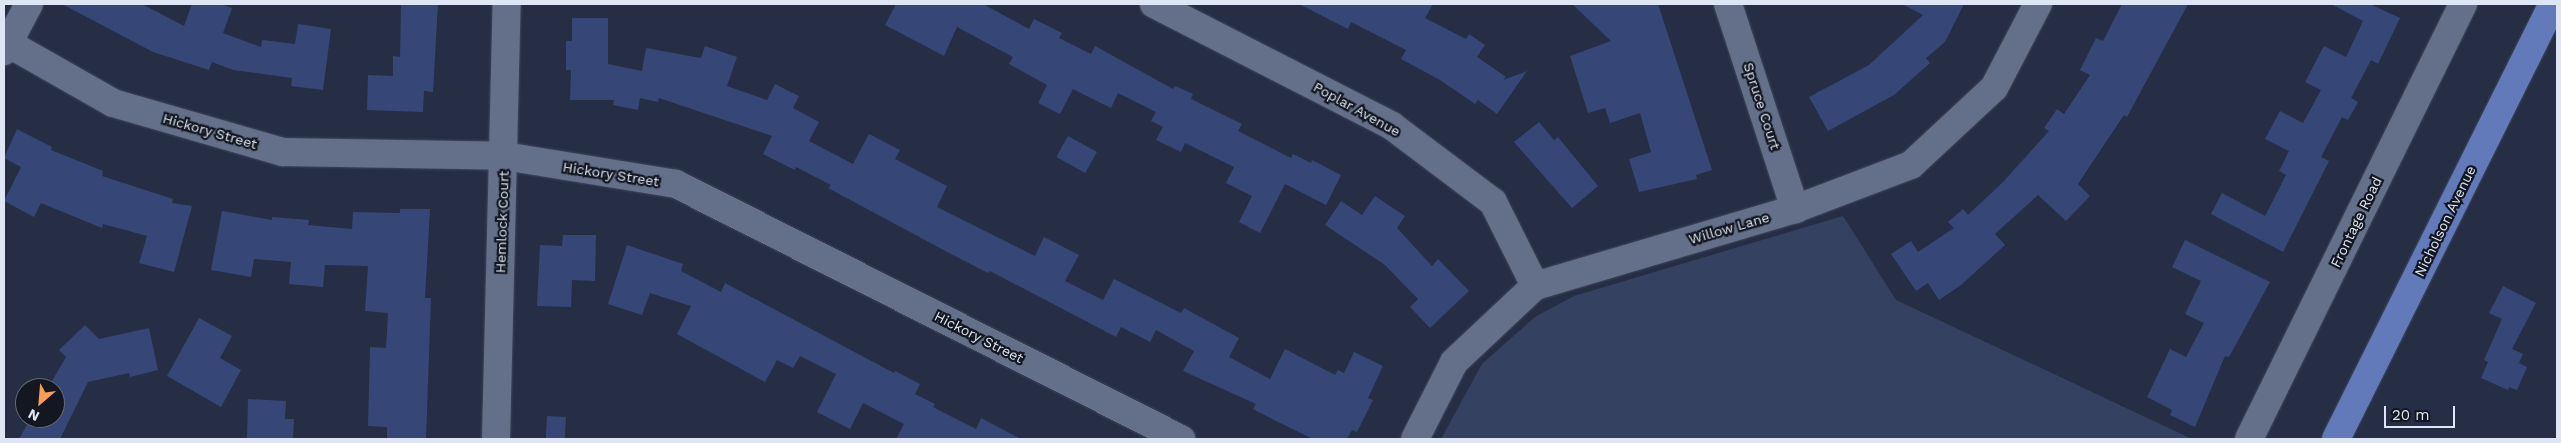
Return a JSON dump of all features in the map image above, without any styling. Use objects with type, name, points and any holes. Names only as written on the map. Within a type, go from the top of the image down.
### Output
[{"type":"main road","name":"Nicholson Avenue","points":[[2336,439],[2553,4]]},
{"type":"street","points":[[5,45],[29,4]]},
{"type":"street","name":"Hemlock Court","points":[[496,439],[507,4]]},
{"type":"street","name":"Poplar Avenue","points":[[1154,4],[1392,126],[1493,202],[1535,286]]},
{"type":"street","name":"Spruce Court","points":[[1728,4],[1795,209]]},
{"type":"street","name":"Willow Lane","points":[[1414,439],[1454,362],[1535,286],[1795,209],[1911,165],[1994,88],[2038,4]]},
{"type":"street","name":"Frontage Road","points":[[2249,439],[2464,4]]},
{"type":"street","name":"Hickory Street","points":[[5,45],[113,103],[283,152],[504,156],[676,184],[1181,439]]},
{"type":"shaded area","points":[[1843,216],[1896,300],[2192,439],[1441,439],[1482,364],[1535,317],[1574,296]]},
{"type":"building","points":[[62,4],[142,4],[184,26],[192,4],[221,4],[232,8],[223,33],[261,47],[262,40],[295,44],[298,24],[331,29],[323,90],[291,86],[292,78],[233,70],[212,62],[209,70],[153,52]]},
{"type":"building","points":[[401,4],[438,4],[433,92],[424,91],[423,112],[367,110],[368,75],[393,76],[393,56],[400,57]]},
{"type":"building","points":[[896,4],[983,4],[1029,29],[1034,19],[1062,33],[1059,38],[1091,54],[1095,46],[1173,89],[1175,86],[1193,94],[1191,99],[1242,124],[1238,131],[1291,158],[1293,154],[1311,163],[1312,160],[1341,175],[1326,205],[1285,184],[1260,233],[1239,222],[1252,196],[1226,183],[1234,167],[1185,143],[1181,152],[1156,140],[1163,127],[1151,121],[1156,112],[1118,93],[1111,108],[1073,89],[1060,114],[1038,103],[1047,85],[1009,64],[1013,57],[957,27],[944,56],[885,25]]},
{"type":"building","points":[[1299,4],[1433,4],[1425,18],[1466,39],[1469,34],[1485,45],[1477,57],[1506,77],[1503,80],[1527,71],[1497,114],[1478,100],[1475,104],[1440,80],[1401,59],[1406,50],[1351,22],[1348,29]]},
{"type":"building","points":[[1572,4],[1658,4],[1712,170],[1696,175],[1697,179],[1639,192],[1629,159],[1651,152],[1640,113],[1610,123],[1605,108],[1588,113],[1570,56],[1611,41]]},
{"type":"building","points":[[1902,4],[1964,4],[1945,42],[1926,58],[1930,63],[1894,95],[1828,131],[1809,97],[1869,65],[1923,15]]},
{"type":"building","points":[[2122,4],[2188,4],[2127,117],[2124,115],[2078,184],[2090,196],[2066,221],[2038,195],[1995,234],[2005,245],[1961,285],[1939,300],[1928,283],[1916,291],[1891,254],[1911,241],[1918,252],[1954,228],[1948,222],[1963,209],[1968,215],[2003,182],[2049,131],[2044,128],[2057,109],[2064,114],[2090,75],[2080,70],[2096,38],[2103,41]]},
{"type":"building","points":[[2331,4],[2370,4],[2400,18],[2378,64],[2371,60],[2351,98],[2358,102],[2348,120],[2342,117],[2321,157],[2329,161],[2283,252],[2211,214],[2222,193],[2265,216],[2286,175],[2279,171],[2289,151],[2265,139],[2280,111],[2303,123],[2321,90],[2305,82],[2324,46],[2346,57],[2363,21]]},
{"type":"building","points":[[572,18],[608,18],[608,64],[642,71],[646,48],[701,58],[705,46],[737,57],[727,86],[767,100],[775,84],[799,96],[793,108],[819,122],[809,141],[853,164],[869,134],[900,150],[895,159],[947,186],[937,207],[1035,256],[1044,237],[1079,255],[1065,281],[1103,300],[1114,279],[1181,313],[1184,308],[1239,338],[1229,357],[1270,379],[1285,349],[1335,375],[1338,370],[1344,373],[1354,352],[1383,366],[1368,398],[1373,400],[1357,432],[1352,430],[1347,439],[1313,439],[1278,422],[1253,409],[1256,404],[1183,371],[1194,351],[1156,330],[1150,342],[1121,327],[1116,337],[990,271],[988,273],[828,188],[831,185],[796,167],[795,170],[763,154],[772,136],[659,98],[658,102],[640,98],[638,110],[613,105],[614,100],[570,100],[571,70],[566,70],[566,41],[572,41]]},
{"type":"building","points":[[1539,122],[1554,140],[1558,137],[1598,186],[1572,208],[1514,142]]},
{"type":"building","points":[[17,129],[52,147],[51,150],[103,171],[102,176],[173,199],[172,203],[192,206],[174,272],[139,263],[147,236],[103,224],[102,228],[41,203],[34,217],[4,201],[21,167],[4,158]]},
{"type":"building","points":[[1068,136],[1097,152],[1085,173],[1056,157]]},
{"type":"building","points":[[1375,196],[1405,216],[1397,228],[1432,266],[1438,259],[1469,291],[1430,328],[1410,307],[1418,299],[1385,265],[1325,225],[1341,201],[1362,215]]},
{"type":"building","points":[[400,209],[430,209],[425,298],[431,298],[426,439],[387,439],[387,427],[368,426],[370,347],[386,348],[388,313],[365,311],[368,266],[325,265],[323,287],[289,284],[291,262],[254,259],[251,277],[211,270],[222,211],[272,220],[272,217],[309,220],[308,225],[352,229],[353,212],[400,213]]},
{"type":"building","points":[[563,235],[596,235],[595,281],[572,280],[571,307],[537,306],[540,245],[562,246]]},
{"type":"building","points":[[2185,240],[2270,282],[2229,357],[2225,356],[2195,427],[2170,415],[2172,410],[2147,397],[2170,349],[2186,357],[2204,323],[2185,314],[2201,281],[2172,267]]},
{"type":"building","points":[[627,245],[683,264],[681,271],[721,292],[725,283],[894,373],[895,371],[920,384],[915,394],[935,404],[933,407],[976,429],[981,418],[1021,439],[896,439],[904,424],[863,403],[850,429],[817,412],[836,374],[800,356],[793,368],[777,360],[765,382],[677,334],[691,306],[650,293],[642,315],[608,304]]},
{"type":"building","points":[[2503,286],[2536,303],[2512,349],[2523,354],[2519,363],[2527,367],[2517,390],[2509,387],[2508,390],[2481,378],[2488,362],[2484,360],[2502,319],[2489,313]]},
{"type":"building","points":[[199,318],[232,336],[220,358],[241,370],[221,407],[167,376]]},
{"type":"building","points":[[85,325],[99,339],[149,328],[158,370],[130,377],[129,373],[88,382],[60,439],[19,439],[25,428],[65,428],[65,378],[54,378],[66,357],[59,350]]},
{"type":"building","points":[[248,399],[286,401],[285,419],[294,419],[293,438],[247,439]]},
{"type":"building","points":[[547,416],[566,417],[565,439],[546,439]]}]
